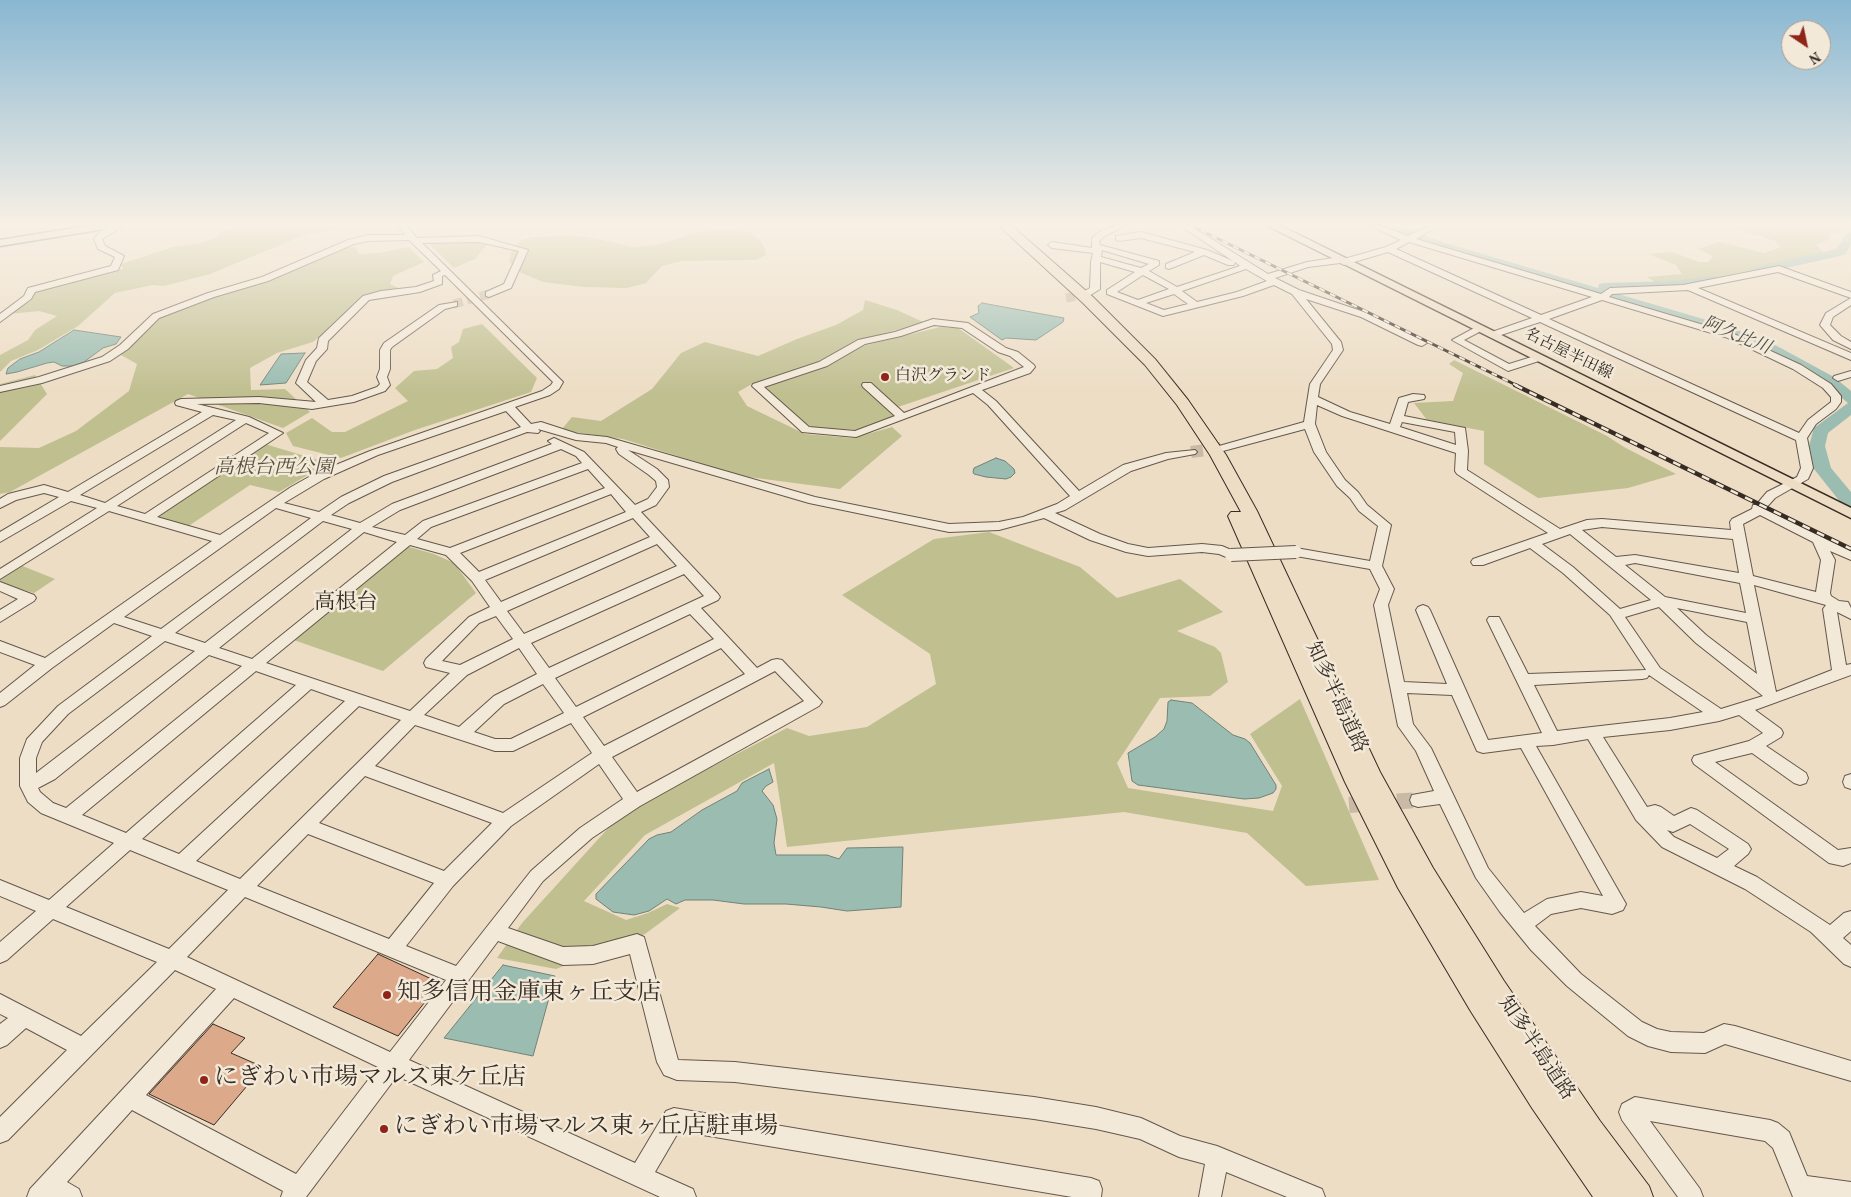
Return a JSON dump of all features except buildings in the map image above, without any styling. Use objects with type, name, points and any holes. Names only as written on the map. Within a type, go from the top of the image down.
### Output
[{"type":"highway","name":"知多半島道路","points":[[1056,281],[1140,364],[1172,405],[1206,456],[1262,570],[1356,782],[1407,880],[1479,1001],[1537,1090],[1612,1197]]},
{"type":"highway","name":"知多半島道路","points":[[1067,281],[1150,362],[1183,403],[1218,455],[1257,527],[1370,774],[1424,875],[1495,990],[1590,1131],[1638,1197]]},
{"type":"main road","name":"名古屋半田線","points":[[1382,281],[1851,514]]},
{"type":"street","points":[[0,319],[28,297],[31,290],[66,281]]},
{"type":"street","points":[[0,389],[42,380],[106,359],[124,347],[147,322],[156,316],[203,298],[259,281]]},
{"type":"street","points":[[439,281],[445,296]]},
{"type":"street","points":[[0,701],[47,664],[295,490],[340,466],[411,439],[546,393],[555,387],[558,382],[456,281]]},
{"type":"street","points":[[489,294],[508,286],[510,281]]},
{"type":"street","points":[[1086,294],[1095,289],[1095,281]]},
{"type":"street","points":[[1129,281],[1110,292],[1166,314],[1240,294],[1268,281]]},
{"type":"street","points":[[1159,281],[1196,306]]},
{"type":"street","points":[[1138,303],[1205,281]]},
{"type":"street","points":[[1275,281],[1295,292],[1364,315],[1422,343]]},
{"type":"street","points":[[1458,281],[1801,438]]},
{"type":"street","points":[[1558,281],[1606,294],[1740,340],[1797,367],[1827,386],[1836,396],[1836,402],[1832,408],[1812,422],[1801,438],[1806,468],[1802,479],[1771,495],[1757,508],[1756,512],[1736,522],[1743,549],[1754,618],[1770,694]]},
{"type":"street","points":[[1492,335],[1542,320],[1606,294],[1689,287],[1720,281]]},
{"type":"street","points":[[1813,281],[1851,294]]},
{"type":"street","points":[[1689,287],[1851,357]]},
{"type":"street","points":[[326,404],[301,383],[311,360],[322,349],[323,340],[370,296],[412,291],[445,296]]},
{"type":"street","points":[[1295,292],[1305,302],[1338,347],[1338,350],[1315,384],[1309,424],[1320,452],[1340,483],[1354,495],[1363,508],[1385,525],[1375,566],[1387,589],[1381,604],[1406,726],[1423,748],[1482,873],[1522,925],[1574,980],[1617,1017],[1656,1039],[1695,1044],[1705,1043],[1724,1034],[1851,1071]]},
{"type":"street","points":[[146,519],[277,432],[245,419],[180,403],[185,401],[259,400],[308,405],[326,404],[354,399],[381,389],[385,386],[382,377],[388,345],[421,320],[445,296]]},
{"type":"street","points":[[1851,301],[1829,315],[1825,325],[1838,338],[1851,346]]},
{"type":"street","points":[[932,322],[945,322],[965,325],[1002,350],[1014,354],[1030,367],[1026,371],[975,389],[856,434],[806,430],[757,386],[823,364],[862,342],[898,334],[932,322]]},
{"type":"street","points":[[1478,329],[1457,340],[1508,368],[1538,358]]},
{"type":"street","points":[[1838,378],[1851,374]]},
{"type":"street","points":[[867,385],[903,417]]},
{"type":"street","points":[[975,389],[992,403],[1071,491],[1078,496]]},
{"type":"street","points":[[1396,424],[1403,400],[1420,397]]},
{"type":"street","points":[[1312,398],[1346,414],[1396,424],[1461,430],[1461,471],[1566,531],[1613,562],[1662,602],[1701,639],[1770,694]]},
{"type":"street","points":[[462,734],[500,700],[546,676],[713,598],[611,490],[580,454],[528,428],[508,406]]},
{"type":"street","points":[[0,538],[210,411]]},
{"type":"street","points":[[0,575],[245,419]]},
{"type":"street","points":[[1223,448],[1309,424]]},
{"type":"street","points":[[1396,424],[1462,451]]},
{"type":"street","points":[[460,977],[47,808],[34,797],[28,786],[28,758],[36,739],[62,710],[320,516],[345,500],[388,479],[528,428],[541,425],[576,437],[607,440],[813,500],[949,528],[999,526],[1026,520],[1061,507],[1127,468],[1166,456],[1191,452]]},
{"type":"street","points":[[28,786],[49,774],[361,528],[396,507],[561,445]]},
{"type":"street","points":[[477,578],[633,512],[652,502],[663,487],[662,480],[623,452],[622,449],[626,446]]},
{"type":"street","points":[[69,816],[405,540],[427,524],[589,464]]},
{"type":"street","points":[[0,504],[12,497],[44,489],[222,540]]},
{"type":"street","points":[[451,552],[611,490]]},
{"type":"street","points":[[274,504],[451,552],[477,578],[634,801]]},
{"type":"street","points":[[1757,508],[1851,556]]},
{"type":"street","points":[[1044,513],[1096,537],[1126,548],[1148,552],[1202,548],[1222,550],[1231,555],[1296,552],[1375,566]]},
{"type":"street","points":[[1478,562],[1587,524],[1602,523],[1738,535]]},
{"type":"street","points":[[462,671],[431,663],[474,620],[658,539]]},
{"type":"street","points":[[1818,540],[1828,560],[1823,593],[1830,602],[1851,614]]},
{"type":"street","points":[[1532,543],[1576,576],[1617,614],[1655,672],[1719,715]]},
{"type":"street","points":[[1613,562],[1635,559],[1748,580],[1830,602],[1851,605]]},
{"type":"street","points":[[0,1132],[412,718],[462,671],[491,655],[685,568]]},
{"type":"street","points":[[0,586],[29,598],[0,617]]},
{"type":"street","points":[[1617,614],[1662,602],[1670,602],[1754,618]]},
{"type":"street","points":[[1423,610],[1483,747],[1553,739],[1592,732],[1670,724],[1719,715],[1742,709],[1770,694],[1845,672],[1830,602]]},
{"type":"street","points":[[693,608],[755,675]]},
{"type":"street","points":[[113,618],[495,745],[513,745],[723,641]]},
{"type":"street","points":[[1494,620],[1553,739]]},
{"type":"street","points":[[0,646],[47,664]]},
{"type":"street","points":[[129,1097],[296,1192],[537,876],[586,833],[634,801],[814,702],[777,664],[601,755],[505,821],[447,880],[392,949]]},
{"type":"street","points":[[1524,680],[1642,674]]},
{"type":"street","points":[[0,954],[308,683]]},
{"type":"street","points":[[1398,687],[1457,690]]},
{"type":"street","points":[[182,863],[357,699]]},
{"type":"street","points":[[1742,709],[1775,733],[1754,746],[1700,760],[1835,858],[1851,855]]},
{"type":"street","points":[[1592,732],[1642,815],[1668,842],[1751,883],[1818,926],[1851,958]]},
{"type":"street","points":[[1522,925],[1547,907],[1581,900],[1612,906],[1617,904],[1526,742]]},
{"type":"street","points":[[1754,746],[1800,778]]},
{"type":"street","points":[[362,768],[505,821]]},
{"type":"street","points":[[1418,800],[1445,797]]},
{"type":"street","points":[[1642,815],[1655,812],[1673,825],[1692,815],[1742,849],[1719,867]]},
{"type":"street","points":[[305,826],[447,880]]},
{"type":"street","points":[[0,888],[172,958],[394,1064],[685,1197]]},
{"type":"street","points":[[1830,937],[1851,919]]},
{"type":"street","points":[[496,932],[563,956],[593,955],[637,943],[668,1062],[671,1068],[677,1070],[735,1072],[1043,1109],[1096,1118],[1141,1128],[1179,1146],[1217,1157],[1314,1197]]},
{"type":"street","points":[[43,1191],[232,986]]},
{"type":"street","points":[[0,1003],[83,1048]]},
{"type":"street","points":[[0,1038],[24,1016]]},
{"type":"street","points":[[1692,1197],[1630,1112],[1636,1108],[1770,1131],[1780,1140],[1802,1191],[1851,1194]]},
{"type":"street","points":[[640,1176],[674,1119],[1091,1189],[1090,1197]]},
{"type":"street","points":[[1210,1197],[1217,1157]]},
{"type":"street","points":[[43,1191],[72,1197]]},
{"type":"green space","points":[[77,281],[184,281],[164,286],[153,285],[115,293],[78,326],[38,350],[11,361],[0,372],[0,355],[28,340],[35,330],[57,316],[39,311],[9,314],[32,300],[32,294]]},
{"type":"green space","points":[[254,281],[391,281],[390,284],[405,291],[368,296],[313,342],[277,353],[250,368],[251,390],[285,389],[310,412],[283,428],[188,394],[10,492],[0,494],[0,447],[39,448],[76,431],[129,391],[137,364],[121,355],[125,346],[151,323],[173,311]]},
{"type":"green space","points":[[540,281],[648,281],[627,288],[584,287]]},
{"type":"green space","points":[[1653,281],[1682,281],[1655,282]]},
{"type":"green space","points":[[865,300],[897,310],[923,322],[860,341],[821,362],[752,384],[738,392],[747,406],[805,434],[853,438],[892,427],[902,436],[840,489],[741,476],[623,439],[562,429],[572,417],[601,421],[652,389],[681,353],[705,342],[758,356],[836,325],[863,310]]},
{"type":"green space","points":[[482,324],[537,378],[531,392],[415,430],[341,458],[293,446],[286,433],[312,418],[332,432],[345,432],[408,401],[395,388],[414,371],[437,369],[453,358],[451,347],[459,342],[463,329]]},
{"type":"green space","name":"白沢グランド","points":[[940,327],[958,328],[1014,368],[889,410],[894,416],[856,430],[812,427],[789,417],[756,386],[839,359],[855,348]]},
{"type":"green space","points":[[1454,360],[1607,436],[1676,474],[1628,488],[1538,498],[1484,464],[1484,431],[1427,420],[1414,403],[1453,401],[1463,373],[1449,364]]},
{"type":"green space","points":[[35,375],[47,394],[0,441],[0,384]]},
{"type":"green space","name":"高根台西公園","points":[[265,444],[328,463],[279,492],[250,485],[187,527],[157,517]]},
{"type":"green space","points":[[989,532],[1080,567],[1117,598],[1180,579],[1223,612],[1177,631],[1215,647],[1221,653],[1228,682],[1210,696],[1160,698],[1117,763],[1128,788],[1273,811],[1282,786],[1250,734],[1300,699],[1379,880],[1306,886],[1247,833],[1124,812],[787,847],[774,763],[645,835],[584,901],[626,920],[667,904],[680,908],[645,934],[556,969],[497,958],[522,923],[622,813],[787,728],[809,736],[867,727],[936,684],[930,654],[842,595],[934,539]]},
{"type":"green space","points":[[399,544],[434,554],[454,563],[476,593],[383,671],[285,637]]},
{"type":"green space","points":[[15,563],[55,579],[34,593],[0,583],[0,573]]},
{"type":"water","points":[[982,303],[1064,318],[1063,322],[1036,340],[1006,338],[1002,340],[970,317],[979,313],[978,306]]},
{"type":"water","points":[[74,330],[121,337],[116,344],[103,348],[84,362],[73,366],[62,366],[54,362],[6,374],[8,368],[20,359],[39,352]]},
{"type":"water","points":[[305,353],[286,383],[260,385],[281,354]]},
{"type":"water","points":[[996,458],[1005,461],[1014,469],[1015,473],[1011,477],[1006,479],[974,474],[974,468]]},
{"type":"water","points":[[1171,700],[1192,703],[1233,735],[1250,743],[1276,785],[1273,793],[1259,798],[1244,799],[1138,785],[1132,781],[1128,753],[1155,737],[1164,729],[1167,721],[1168,702]]},
{"type":"water","points":[[769,769],[773,782],[762,791],[773,805],[777,819],[774,843],[776,855],[827,855],[839,859],[847,848],[903,847],[901,907],[847,911],[786,904],[744,904],[713,900],[685,900],[676,904],[667,899],[649,911],[634,915],[613,912],[596,899],[596,894],[649,839],[671,832],[702,810],[737,791],[742,783]]},
{"type":"water","points":[[503,965],[555,976],[533,1056],[444,1038]]},
{"type":"waterway","name":"阿久比川","points":[[1559,281],[1722,329],[1772,349],[1829,380],[1851,399]]},
{"type":"waterway","points":[[1604,287],[1674,285],[1705,281]]},
{"type":"waterway","name":"阿久比川","points":[[1851,407],[1820,431],[1817,446],[1823,469],[1851,504]]},
{"type":"tunnel","points":[[454,304],[489,294]]},
{"type":"tunnel","points":[[1066,298],[1086,294]]},
{"type":"tunnel","points":[[1191,452],[1223,448]]},
{"type":"tunnel","points":[[1349,805],[1418,800]]},
{"type":"railway","points":[[1304,281],[1518,386]]},
{"type":"railway","points":[[1515,385],[1851,549]]},
{"type":"place","name":"白沢グランド","points":[[885,377]]},
{"type":"place","name":"知多信用金庫東ヶ丘支店","points":[[387,995]]},
{"type":"place","name":"にぎわい市場マルス東ケ丘店","points":[[204,1080]]},
{"type":"place","name":"にぎわい市場マルス東ヶ丘店駐車場","points":[[384,1129]]},
{"type":"district","name":"高根台","points":[[346,604]]}]
